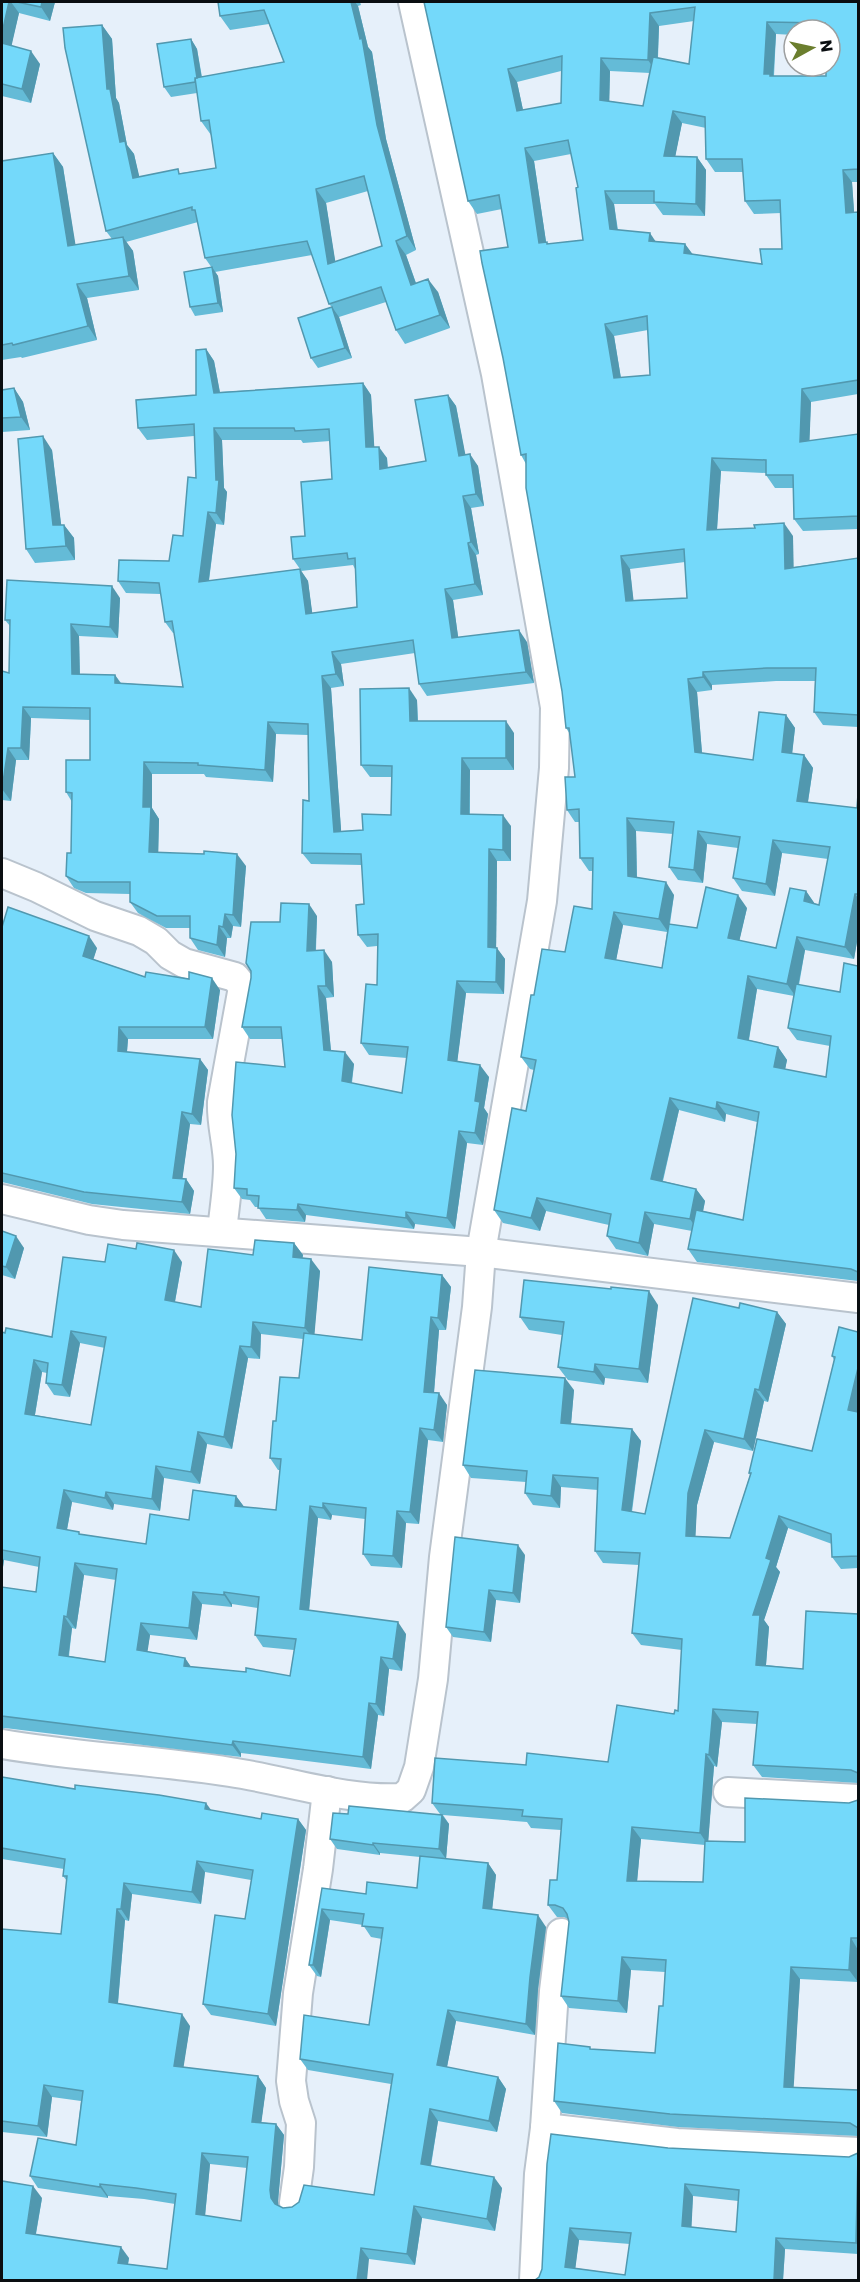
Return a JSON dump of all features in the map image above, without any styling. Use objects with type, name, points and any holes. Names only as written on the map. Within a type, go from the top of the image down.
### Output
[{"type":"street","points":[[2,1744],[51,1752],[230,1772],[327,1791],[386,1799],[402,1798],[411,1790],[419,1767],[433,1679],[444,1557],[477,1307],[481,1252],[542,901],[554,779],[555,707],[496,374],[413,2]]},
{"type":"street","points":[[2,873],[94,916],[140,931],[184,963],[235,977],[240,981],[243,987],[222,1102],[221,1120],[228,1167],[222,1232]]},
{"type":"street","points":[[2,1198],[88,1220],[123,1225],[481,1252],[858,1298]]},
{"type":"street","points":[[294,2203],[299,2167],[301,2123],[291,2081],[298,1993],[318,1869],[327,1791]]},
{"type":"street","points":[[728,1792],[858,1799]]},
{"type":"street","points":[[534,2280],[539,2174],[561,1933]]},
{"type":"street","points":[[545,2128],[677,2143],[858,2152]]},
{"type":"building","points":[[2,2],[9,2],[2,33]]},
{"type":"building","points":[[17,2],[42,2],[41,7]]},
{"type":"building","points":[[218,2],[351,2],[360,39],[362,38],[377,125],[407,236],[396,241],[411,285],[428,279],[440,315],[396,330],[381,287],[329,304],[307,241],[205,258],[195,210],[192,210],[192,207],[106,231],[65,48],[63,28],[102,25],[107,89],[110,89],[120,142],[125,141],[133,178],[178,169],[179,174],[216,168],[209,120],[201,121],[195,78],[284,62],[264,10],[220,16]],"holes":[[[364,176],[382,246],[328,264],[316,189]]]},
{"type":"building","points":[[424,2],[858,2],[858,169],[843,170],[846,213],[858,212],[858,380],[802,389],[800,442],[858,434],[858,516],[794,519],[793,475],[766,475],[766,460],[712,458],[707,530],[755,528],[754,525],[784,523],[785,569],[858,558],[858,715],[814,712],[816,668],[703,672],[703,677],[688,679],[695,752],[753,760],[759,712],[786,715],[782,752],[804,755],[797,801],[857,808],[858,794],[858,894],[855,894],[845,947],[797,937],[787,984],[748,976],[738,1038],[778,1047],[774,1067],[826,1077],[831,1036],[788,1028],[796,984],[840,992],[844,963],[858,966],[858,1272],[851,1269],[688,1249],[696,1210],[743,1220],[759,1112],[717,1102],[716,1109],[670,1098],[651,1179],[696,1189],[690,1219],[645,1212],[639,1243],[607,1236],[611,1214],[537,1198],[531,1218],[494,1210],[512,1108],[526,1111],[536,1060],[521,1057],[531,995],[534,995],[542,949],[565,952],[574,906],[592,909],[593,858],[580,858],[579,809],[567,810],[565,777],[575,777],[569,728],[566,728],[562,691],[526,488],[526,454],[521,455],[480,251],[508,247],[499,195],[468,201]],"holes":[[[695,7],[689,64],[653,57],[643,106],[600,100],[601,58],[648,60],[650,13]],[[562,56],[561,103],[517,111],[508,69]],[[673,111],[705,117],[706,159],[742,159],[745,201],[780,200],[782,249],[760,249],[762,264],[684,253],[685,244],[649,241],[650,233],[610,229],[605,191],[654,191],[654,202],[696,204],[697,157],[664,156]],[[568,140],[578,187],[576,188],[583,240],[539,243],[525,148]],[[647,316],[650,375],[614,378],[605,324]],[[684,549],[687,598],[626,601],[621,556]],[[627,818],[674,822],[669,867],[694,870],[698,831],[740,837],[733,878],[766,884],[773,840],[830,847],[819,905],[804,901],[806,891],[790,888],[776,948],[728,938],[738,895],[706,887],[697,928],[669,924],[662,968],[605,958],[614,912],[659,919],[666,882],[628,876]]]},
{"type":"building","points":[[191,39],[197,78],[195,82],[164,87],[157,44]]},
{"type":"building","points":[[2,43],[31,51],[22,89],[2,84]]},
{"type":"building","points":[[53,153],[68,246],[123,237],[129,276],[77,284],[88,326],[13,345],[12,343],[2,345],[2,161]]},
{"type":"building","points":[[212,267],[218,303],[190,307],[184,272]]},
{"type":"building","points":[[332,307],[345,348],[311,358],[298,318]]},
{"type":"building","points":[[206,349],[214,393],[363,383],[366,447],[379,447],[380,469],[426,461],[415,400],[448,395],[459,456],[470,454],[476,494],[463,496],[475,584],[445,589],[452,638],[519,630],[526,672],[419,684],[413,640],[332,652],[336,674],[322,676],[334,832],[363,830],[362,814],[391,815],[392,766],[361,765],[360,689],[409,688],[410,721],[506,721],[506,758],[462,758],[461,814],[503,815],[503,850],[489,849],[488,947],[497,948],[496,982],[457,981],[448,1060],[480,1065],[475,1101],[480,1102],[475,1133],[459,1131],[447,1218],[406,1212],[406,1218],[298,1204],[297,1210],[258,1208],[259,1196],[247,1195],[247,1189],[234,1188],[236,1154],[232,1115],[236,1062],[285,1067],[281,1027],[242,1027],[251,978],[251,971],[246,963],[251,922],[280,922],[281,903],[309,904],[307,951],[324,950],[326,986],[318,986],[324,1050],[345,1052],[342,1081],[402,1093],[408,1047],[361,1043],[366,984],[377,985],[378,934],[358,935],[356,905],[364,904],[361,854],[302,853],[303,800],[309,801],[308,724],[268,722],[265,770],[198,765],[198,763],[144,762],[143,807],[151,807],[149,852],[204,854],[204,851],[237,854],[233,915],[225,914],[223,927],[219,926],[217,945],[190,938],[190,916],[157,916],[130,902],[130,882],[78,882],[66,876],[67,853],[71,853],[72,793],[66,792],[66,760],[90,760],[90,708],[23,707],[21,748],[8,748],[2,789],[2,671],[9,673],[10,620],[5,620],[7,580],[112,586],[110,627],[71,624],[72,674],[115,675],[115,683],[183,687],[172,621],[165,622],[159,583],[118,581],[119,560],[169,561],[173,535],[183,536],[188,477],[196,478],[194,424],[138,428],[136,400],[196,395],[196,350]],"holes":[[[214,428],[294,428],[295,431],[329,429],[332,479],[301,482],[305,536],[291,537],[293,559],[347,553],[348,559],[355,558],[357,607],[306,614],[300,569],[199,582],[208,512],[216,513],[219,480],[216,480]]]},
{"type":"building","points":[[14,388],[21,417],[2,418],[2,390]]},
{"type":"building","points":[[43,436],[53,525],[64,525],[66,546],[26,549],[18,439]]},
{"type":"building","points":[[8,907],[89,936],[83,956],[145,977],[146,972],[189,979],[189,972],[212,978],[205,1027],[119,1027],[118,1051],[200,1059],[192,1114],[182,1112],[173,1178],[186,1179],[182,1202],[84,1192],[2,1173],[2,927]]},
{"type":"building","points":[[2,1231],[16,1236],[6,1267],[2,1266]]},
{"type":"building","points":[[255,1240],[294,1243],[293,1257],[311,1259],[305,1328],[253,1322],[251,1347],[240,1346],[224,1437],[198,1432],[191,1472],[156,1466],[152,1499],[106,1492],[105,1498],[64,1490],[57,1528],[79,1532],[79,1534],[146,1544],[150,1514],[189,1520],[193,1490],[236,1496],[235,1506],[276,1510],[281,1459],[270,1458],[273,1421],[276,1421],[280,1377],[299,1378],[304,1333],[362,1340],[369,1267],[442,1275],[438,1318],[431,1317],[424,1392],[439,1393],[434,1430],[420,1428],[410,1512],[397,1511],[393,1556],[363,1554],[366,1508],[323,1503],[323,1508],[310,1506],[300,1609],[398,1622],[393,1659],[381,1657],[376,1704],[369,1703],[363,1757],[233,1741],[232,1745],[2,1716],[2,1587],[36,1592],[40,1557],[2,1550],[2,1332],[5,1333],[6,1328],[52,1337],[63,1257],[105,1262],[108,1244],[136,1249],[137,1243],[174,1250],[165,1300],[201,1307],[208,1249],[253,1255]],"holes":[[[71,1331],[106,1337],[91,1425],[25,1414],[34,1360],[48,1363],[46,1383],[62,1385]],[[75,1563],[117,1569],[105,1662],[59,1655],[64,1616],[67,1617]],[[193,1592],[224,1595],[224,1592],[259,1597],[255,1635],[296,1639],[290,1676],[246,1668],[246,1672],[184,1666],[185,1658],[137,1650],[141,1623],[189,1628]]]},
{"type":"building","points":[[524,1280],[649,1291],[639,1369],[595,1364],[594,1372],[558,1367],[564,1322],[520,1317]]},
{"type":"building","points":[[693,1298],[739,1308],[740,1303],[777,1312],[759,1390],[755,1389],[744,1439],[705,1430],[688,1493],[686,1536],[730,1538],[751,1473],[749,1473],[757,1439],[812,1451],[835,1357],[832,1356],[839,1327],[858,1332],[858,1368],[848,1410],[858,1412],[858,1556],[832,1557],[831,1534],[779,1516],[766,1558],[771,1560],[753,1615],[760,1615],[756,1665],[803,1669],[806,1611],[858,1614],[858,1773],[851,1770],[753,1765],[758,1712],[713,1709],[709,1755],[706,1754],[700,1833],[632,1827],[627,1881],[703,1882],[705,1841],[745,1842],[745,1798],[849,1803],[858,1800],[858,1938],[851,1938],[849,1970],[791,1967],[784,2087],[858,2090],[858,2128],[850,2123],[670,2114],[554,2101],[558,2043],[590,2047],[590,2049],[655,2053],[659,2006],[663,2006],[666,1960],[622,1957],[618,2001],[561,1996],[569,1922],[563,1908],[548,1905],[550,1880],[557,1880],[562,1819],[522,1816],[523,1810],[432,1803],[435,1758],[526,1765],[527,1753],[608,1762],[617,1705],[674,1714],[675,1710],[678,1711],[682,1639],[632,1633],[640,1553],[595,1551],[598,1478],[553,1475],[551,1496],[525,1493],[527,1471],[463,1465],[475,1370],[565,1378],[561,1423],[632,1429],[622,1510],[645,1514]]},
{"type":"building","points":[[455,1537],[518,1545],[513,1593],[489,1590],[484,1632],[446,1627]]},
{"type":"building","points":[[2,1777],[75,1789],[75,1785],[159,1795],[206,1803],[205,1809],[261,1819],[262,1813],[298,1819],[268,2014],[203,2004],[215,1915],[245,1919],[253,1870],[197,1861],[192,1892],[124,1883],[121,1909],[117,1909],[109,2002],[182,2014],[174,2066],[258,2076],[252,2122],[276,2124],[270,2190],[275,2204],[283,2208],[292,2207],[299,2202],[304,2185],[374,2195],[393,2074],[300,2059],[304,2015],[369,2025],[383,1928],[362,1926],[364,1914],[322,1909],[313,1965],[309,1965],[322,1888],[366,1894],[367,1882],[417,1888],[420,1856],[488,1863],[483,1908],[538,1915],[526,2024],[448,2010],[437,2065],[498,2077],[489,2121],[430,2109],[421,2164],[494,2177],[487,2219],[414,2206],[407,2254],[361,2248],[357,2280],[2,2280],[2,2181],[33,2186],[26,2233],[121,2247],[118,2263],[167,2269],[176,2194],[100,2184],[100,2187],[30,2176],[38,2138],[76,2145],[83,2091],[44,2085],[38,2126],[2,2121],[2,1929],[61,1934],[67,1876],[63,1876],[65,1859],[2,1848]],"holes":[[[202,2153],[248,2157],[241,2221],[196,2214]]]},
{"type":"building","points":[[349,1806],[442,1815],[439,1849],[373,1843],[373,1845],[330,1839],[333,1813],[348,1814]]},
{"type":"building","points":[[551,2134],[668,2148],[849,2157],[858,2153],[856,2243],[776,2238],[774,2280],[535,2280],[542,2269],[547,2164]],"holes":[[[685,2184],[739,2190],[736,2232],[682,2226]],[[570,2228],[631,2233],[625,2275],[565,2267]]]}]
